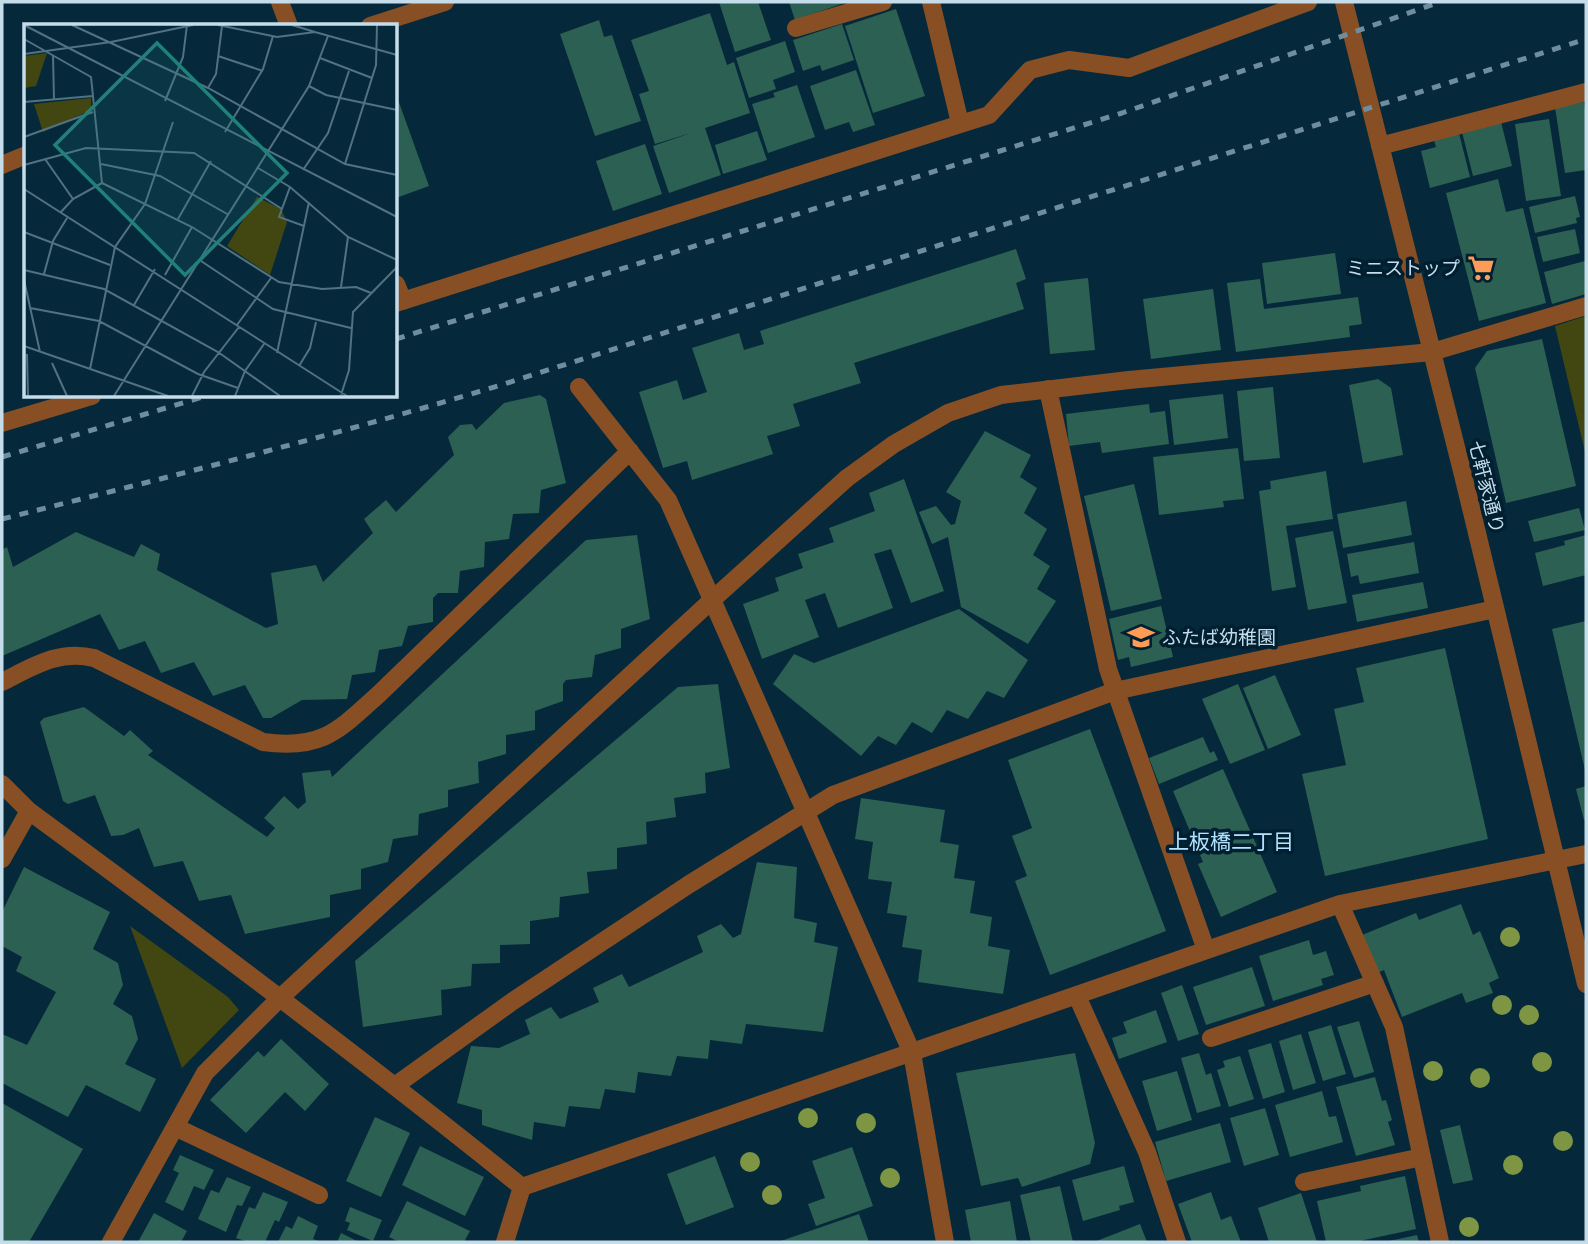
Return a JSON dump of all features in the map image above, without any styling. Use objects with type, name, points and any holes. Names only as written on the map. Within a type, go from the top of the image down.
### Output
[{"type":"street","points":[[280,2],[288,24]]},
{"type":"street","points":[[376,24],[445,2]]},
{"type":"street","points":[[796,28],[883,2]]},
{"type":"street","points":[[931,2],[960,123]]},
{"type":"street","points":[[399,302],[989,115],[1030,70],[1069,60],[1129,68],[1308,2]]},
{"type":"street","name":"七軒家通り","points":[[1343,2],[1432,352],[1586,984]]},
{"type":"street","points":[[1380,146],[1586,92]]},
{"type":"street","points":[[2,164],[24,156]]},
{"type":"street","points":[[111,1242],[205,1073],[281,997],[712,600],[847,478],[894,444],[948,413],[1001,395],[1129,380],[1432,352],[1586,306]]},
{"type":"street","points":[[579,387],[668,500],[912,1053],[945,1242]]},
{"type":"street","points":[[1048,389],[1108,669],[1206,950]]},
{"type":"street","points":[[2,423],[89,397]]},
{"type":"street","points":[[2,682],[57,656],[80,654],[94,658],[263,742],[288,745],[315,742],[340,729],[630,452]]},
{"type":"street","points":[[396,1085],[513,1001],[688,885],[833,795],[1115,691],[1495,609]]},
{"type":"street","points":[[2,784],[29,811],[281,997],[522,1187]]},
{"type":"street","points":[[2,859],[29,811]]},
{"type":"street","points":[[522,1187],[1340,904],[1586,854]]},
{"type":"street","points":[[1340,904],[1394,1027],[1440,1242]]},
{"type":"street","points":[[1211,1038],[1375,983]]},
{"type":"street","points":[[1077,996],[1147,1152],[1177,1242]]},
{"type":"street","points":[[175,1127],[319,1195]]},
{"type":"street","points":[[1304,1182],[1422,1157]]},
{"type":"street","points":[[505,1242],[522,1187]]},
{"type":"green space","points":[[1586,316],[1586,456],[1555,326]]},
{"type":"green space","points":[[130,926],[228,997],[239,1010],[182,1068]]},
{"type":"building","points":[[719,2],[758,2],[771,40],[735,52]]},
{"type":"building","points":[[789,2],[847,2],[795,20]]},
{"type":"building","points":[[896,9],[925,96],[873,113],[845,26]]},
{"type":"building","points":[[710,13],[727,65],[734,62],[750,113],[705,128],[721,175],[669,193],[653,146],[691,133],[655,144],[639,94],[649,91],[631,40]]},
{"type":"building","points":[[599,20],[604,37],[612,35],[641,121],[595,136],[560,34]]},
{"type":"building","points":[[842,24],[854,60],[822,71],[820,65],[803,71],[793,40]]},
{"type":"building","points":[[785,41],[795,72],[773,80],[776,89],[749,98],[736,58]]},
{"type":"building","points":[[856,70],[875,125],[853,132],[849,122],[825,130],[810,86]]},
{"type":"building","points":[[797,85],[815,137],[768,153],[752,104],[775,97],[773,93]]},
{"type":"building","points":[[397,97],[429,186],[397,198]]},
{"type":"building","points":[[1584,102],[1586,170],[1565,173],[1555,107]]},
{"type":"building","points":[[1549,119],[1561,196],[1526,201],[1515,124]]},
{"type":"building","points":[[1501,122],[1512,166],[1473,176],[1462,132]]},
{"type":"building","points":[[757,131],[767,160],[723,174],[715,145]]},
{"type":"building","points":[[1459,133],[1470,177],[1430,188],[1421,151],[1436,147],[1434,140]]},
{"type":"building","points":[[645,144],[662,194],[613,211],[596,161]]},
{"type":"building","points":[[1498,179],[1506,212],[1523,208],[1546,303],[1479,321],[1446,193]]},
{"type":"building","points":[[1575,196],[1580,217],[1576,218],[1577,223],[1535,233],[1529,207]]},
{"type":"building","points":[[1575,229],[1580,253],[1543,262],[1537,237]]},
{"type":"building","points":[[1016,249],[1026,279],[1016,283],[1024,309],[854,363],[861,383],[793,404],[800,426],[767,436],[773,454],[692,480],[687,461],[663,468],[639,392],[677,380],[683,400],[707,392],[692,348],[739,333],[744,350],[764,344],[760,331]]},
{"type":"building","points":[[1335,253],[1341,294],[1267,304],[1262,263]]},
{"type":"building","points":[[1585,261],[1586,294],[1552,304],[1544,272]]},
{"type":"building","points":[[1088,278],[1095,350],[1050,354],[1044,283]]},
{"type":"building","points":[[1260,279],[1264,309],[1358,297],[1362,324],[1349,326],[1350,337],[1236,352],[1227,283]]},
{"type":"building","points":[[1213,289],[1221,350],[1151,359],[1143,299]]},
{"type":"building","points":[[1542,339],[1576,486],[1506,503],[1475,368],[1487,351]]},
{"type":"building","points":[[1378,379],[1391,388],[1403,455],[1363,463],[1349,385]]},
{"type":"building","points":[[1273,387],[1280,458],[1244,461],[1237,391]]},
{"type":"building","points":[[1223,394],[1228,438],[1174,445],[1169,400]]},
{"type":"building","points":[[540,395],[546,399],[566,483],[541,490],[539,513],[513,514],[509,539],[485,542],[484,567],[460,571],[458,593],[438,593],[433,598],[433,622],[408,626],[402,646],[379,650],[375,672],[352,675],[347,699],[302,700],[271,718],[263,718],[245,685],[213,696],[194,662],[161,673],[145,641],[119,650],[100,614],[2,656],[2,550],[7,547],[13,567],[76,532],[134,557],[141,544],[160,554],[157,570],[266,628],[278,624],[271,573],[316,565],[323,582],[373,533],[364,519],[386,500],[396,512],[454,455],[448,437],[460,425],[472,424],[476,430],[504,403]]},
{"type":"building","points":[[1149,404],[1150,413],[1165,411],[1169,444],[1102,453],[1100,442],[1069,446],[1066,414]]},
{"type":"building","points":[[985,431],[1031,455],[1020,477],[1037,488],[1024,513],[1047,529],[1033,555],[1050,566],[1037,589],[1056,601],[1028,644],[961,607],[948,537],[932,544],[919,512],[936,506],[951,525],[955,524],[961,501],[946,492]]},
{"type":"building","points":[[1238,448],[1244,499],[1223,501],[1224,507],[1159,515],[1153,457]]},
{"type":"building","points":[[1326,471],[1333,519],[1286,526],[1296,587],[1272,591],[1259,491],[1271,489],[1270,481]]},
{"type":"building","points":[[904,479],[944,591],[911,603],[891,549],[874,554],[893,608],[838,628],[825,593],[805,600],[819,637],[762,659],[743,604],[779,591],[775,578],[803,568],[798,554],[834,542],[829,528],[875,511],[869,493]]},
{"type":"building","points":[[1134,484],[1162,599],[1111,611],[1084,496]]},
{"type":"building","points":[[1406,501],[1412,535],[1343,548],[1337,514]]},
{"type":"building","points":[[1579,508],[1585,530],[1534,542],[1528,521]]},
{"type":"building","points":[[1333,531],[1347,603],[1308,610],[1295,538]]},
{"type":"building","points":[[637,535],[650,619],[621,629],[621,648],[595,655],[592,677],[566,680],[563,684],[563,701],[535,711],[535,730],[506,735],[506,754],[478,762],[479,783],[448,790],[448,807],[419,814],[418,835],[393,839],[388,862],[361,869],[361,889],[330,895],[330,917],[245,934],[231,895],[199,901],[183,861],[154,867],[139,828],[123,835],[111,836],[95,795],[68,804],[63,801],[40,722],[44,718],[84,707],[124,736],[130,730],[153,751],[148,755],[267,837],[275,828],[264,818],[284,796],[298,809],[306,802],[302,773],[330,770],[332,777],[586,540]]},
{"type":"building","points":[[1586,535],[1586,575],[1543,586],[1535,553],[1565,545],[1564,541]]},
{"type":"building","points":[[1414,542],[1419,573],[1360,584],[1358,575],[1351,577],[1347,554]]},
{"type":"building","points":[[1423,582],[1428,608],[1357,622],[1352,595]]},
{"type":"building","points":[[1161,606],[1173,657],[1131,667],[1129,657],[1118,660],[1109,619]]},
{"type":"building","points":[[959,609],[1028,660],[1004,698],[987,691],[968,719],[947,710],[932,733],[912,722],[896,745],[878,736],[861,756],[773,684],[794,654],[814,663]]},
{"type":"building","points":[[1586,621],[1586,770],[1585,770],[1552,629]]},
{"type":"building","points":[[1445,648],[1488,839],[1325,876],[1302,774],[1346,765],[1334,709],[1364,702],[1356,668]]},
{"type":"building","points":[[1275,675],[1301,735],[1268,749],[1243,688]]},
{"type":"building","points":[[718,684],[730,768],[705,773],[706,793],[674,798],[676,817],[646,822],[647,844],[617,848],[617,869],[587,872],[589,893],[560,897],[559,917],[530,921],[530,944],[500,945],[500,963],[472,964],[471,986],[441,990],[442,1015],[363,1027],[355,961],[678,687]]},
{"type":"building","points":[[1238,684],[1265,750],[1230,764],[1202,699]]},
{"type":"building","points":[[1090,729],[1166,931],[1050,975],[1015,881],[1027,876],[1012,836],[1032,828],[1008,760]]},
{"type":"building","points":[[1203,737],[1210,753],[1214,751],[1218,760],[1159,784],[1149,758]]},
{"type":"building","points":[[1223,769],[1277,892],[1221,917],[1198,864],[1203,862],[1173,791]]},
{"type":"building","points":[[1586,786],[1586,819],[1584,820],[1576,789]]},
{"type":"building","points":[[861,798],[945,810],[940,842],[959,845],[954,878],[975,881],[970,913],[992,917],[988,946],[1010,950],[1003,994],[918,982],[922,950],[902,947],[907,916],[887,913],[892,882],[868,879],[873,842],[855,839]]},
{"type":"building","points":[[757,862],[797,867],[794,918],[817,923],[814,942],[838,947],[823,1032],[746,1024],[742,1044],[710,1040],[708,1059],[677,1056],[671,1076],[638,1072],[635,1093],[605,1089],[600,1109],[569,1106],[565,1127],[534,1122],[532,1140],[482,1125],[482,1110],[457,1103],[471,1046],[499,1048],[530,1034],[525,1020],[551,1007],[560,1019],[599,1002],[593,988],[622,974],[629,987],[703,952],[697,936],[721,924],[733,938],[741,934]]},
{"type":"building","points":[[24,867],[110,912],[93,949],[118,963],[123,985],[113,1004],[132,1016],[138,1039],[125,1064],[156,1079],[140,1112],[86,1085],[68,1117],[2,1083],[2,1034],[27,1045],[56,992],[16,971],[22,957],[2,946],[2,912]]},
{"type":"building","points":[[1461,904],[1473,935],[1480,931],[1499,978],[1489,983],[1493,993],[1466,1003],[1462,993],[1402,1017],[1384,970],[1377,973],[1362,935],[1416,913],[1419,920]]},
{"type":"building","points":[[1309,940],[1313,955],[1326,951],[1334,975],[1321,979],[1323,985],[1273,1001],[1259,956]]},
{"type":"building","points":[[1252,967],[1265,1006],[1206,1025],[1193,987]]},
{"type":"building","points":[[1182,985],[1199,1034],[1178,1041],[1161,993]]},
{"type":"building","points":[[1156,1010],[1167,1042],[1119,1059],[1112,1038],[1127,1033],[1123,1022]]},
{"type":"building","points":[[1359,1021],[1374,1072],[1354,1078],[1337,1027]]},
{"type":"building","points":[[1331,1025],[1346,1074],[1323,1081],[1308,1032]]},
{"type":"building","points":[[1301,1034],[1316,1083],[1293,1090],[1279,1041]]},
{"type":"building","points":[[281,1039],[329,1084],[305,1111],[285,1092],[246,1133],[210,1100],[258,1051],[264,1057]]},
{"type":"building","points":[[1271,1043],[1285,1092],[1263,1099],[1248,1050]]},
{"type":"building","points":[[1075,1053],[1095,1143],[1090,1164],[1022,1187],[1018,1178],[981,1186],[956,1073]]},
{"type":"building","points":[[1199,1053],[1206,1075],[1211,1073],[1221,1106],[1197,1113],[1181,1058]]},
{"type":"building","points":[[1240,1056],[1254,1099],[1229,1107],[1217,1070],[1225,1067],[1223,1061]]},
{"type":"building","points":[[1177,1071],[1192,1120],[1157,1131],[1142,1081]]},
{"type":"building","points":[[1375,1077],[1382,1101],[1386,1100],[1392,1120],[1388,1122],[1395,1145],[1356,1156],[1336,1087]]},
{"type":"building","points":[[1322,1091],[1329,1117],[1336,1116],[1343,1142],[1290,1157],[1275,1105]]},
{"type":"building","points":[[2,1103],[83,1149],[29,1242],[2,1242]]},
{"type":"building","points":[[1265,1108],[1279,1155],[1244,1166],[1230,1118]]},
{"type":"building","points":[[375,1117],[410,1133],[381,1197],[346,1181]]},
{"type":"building","points":[[1220,1123],[1231,1162],[1166,1181],[1155,1142]]},
{"type":"building","points":[[1460,1125],[1473,1180],[1453,1184],[1440,1130]]},
{"type":"building","points":[[420,1146],[484,1177],[465,1216],[402,1185]]},
{"type":"building","points":[[852,1147],[873,1206],[816,1226],[808,1204],[825,1198],[812,1161]]},
{"type":"building","points":[[180,1155],[214,1170],[204,1190],[194,1186],[183,1211],[165,1202],[179,1173],[173,1170]]},
{"type":"building","points":[[715,1156],[734,1207],[686,1225],[667,1174]]},
{"type":"building","points":[[1124,1166],[1134,1202],[1119,1206],[1120,1210],[1083,1221],[1072,1180]]},
{"type":"building","points":[[1405,1176],[1416,1229],[1355,1242],[1326,1242],[1317,1201],[1361,1191],[1360,1186]]},
{"type":"building","points":[[227,1177],[251,1187],[242,1206],[237,1205],[226,1232],[198,1219],[211,1190],[219,1193]]},
{"type":"building","points":[[1060,1186],[1073,1242],[1031,1242],[1020,1195]]},
{"type":"building","points":[[263,1192],[288,1202],[279,1222],[275,1220],[265,1242],[248,1242],[236,1238],[249,1207],[255,1209]]},
{"type":"building","points":[[1211,1192],[1221,1220],[1231,1216],[1241,1242],[1192,1242],[1178,1204]]},
{"type":"building","points":[[1301,1193],[1317,1242],[1269,1242],[1258,1208]]},
{"type":"building","points":[[407,1201],[470,1231],[464,1242],[399,1242],[389,1237]]},
{"type":"building","points":[[1010,1201],[1017,1242],[971,1242],[965,1210]]},
{"type":"building","points":[[350,1207],[382,1220],[373,1241],[347,1230],[350,1223],[345,1221]]},
{"type":"building","points":[[154,1213],[187,1231],[181,1242],[138,1242]]},
{"type":"building","points":[[859,1214],[869,1242],[778,1242]]},
{"type":"building","points":[[298,1216],[318,1226],[313,1239],[321,1242],[278,1242],[286,1226],[292,1229]]},
{"type":"building","points":[[1140,1224],[1147,1242],[1094,1242]]},
{"type":"building","points":[[341,1233],[359,1242],[337,1242]]},
{"type":"building","points":[[1417,1235],[1419,1242],[1389,1242],[1389,1241]]},
{"type":"railway","points":[[397,339],[1122,113],[1440,2]]},
{"type":"railway","points":[[2,519],[315,438],[501,385],[1586,39]]},
{"type":"railway","points":[[2,457],[203,397]]},
{"type":"place","name":"ミニストップ","points":[[1481,268]]},
{"type":"place","name":"ふたば幼稚園","points":[[1141,637]]},
{"type":"district","name":"上板橋二丁目","points":[[1231,842]]}]
